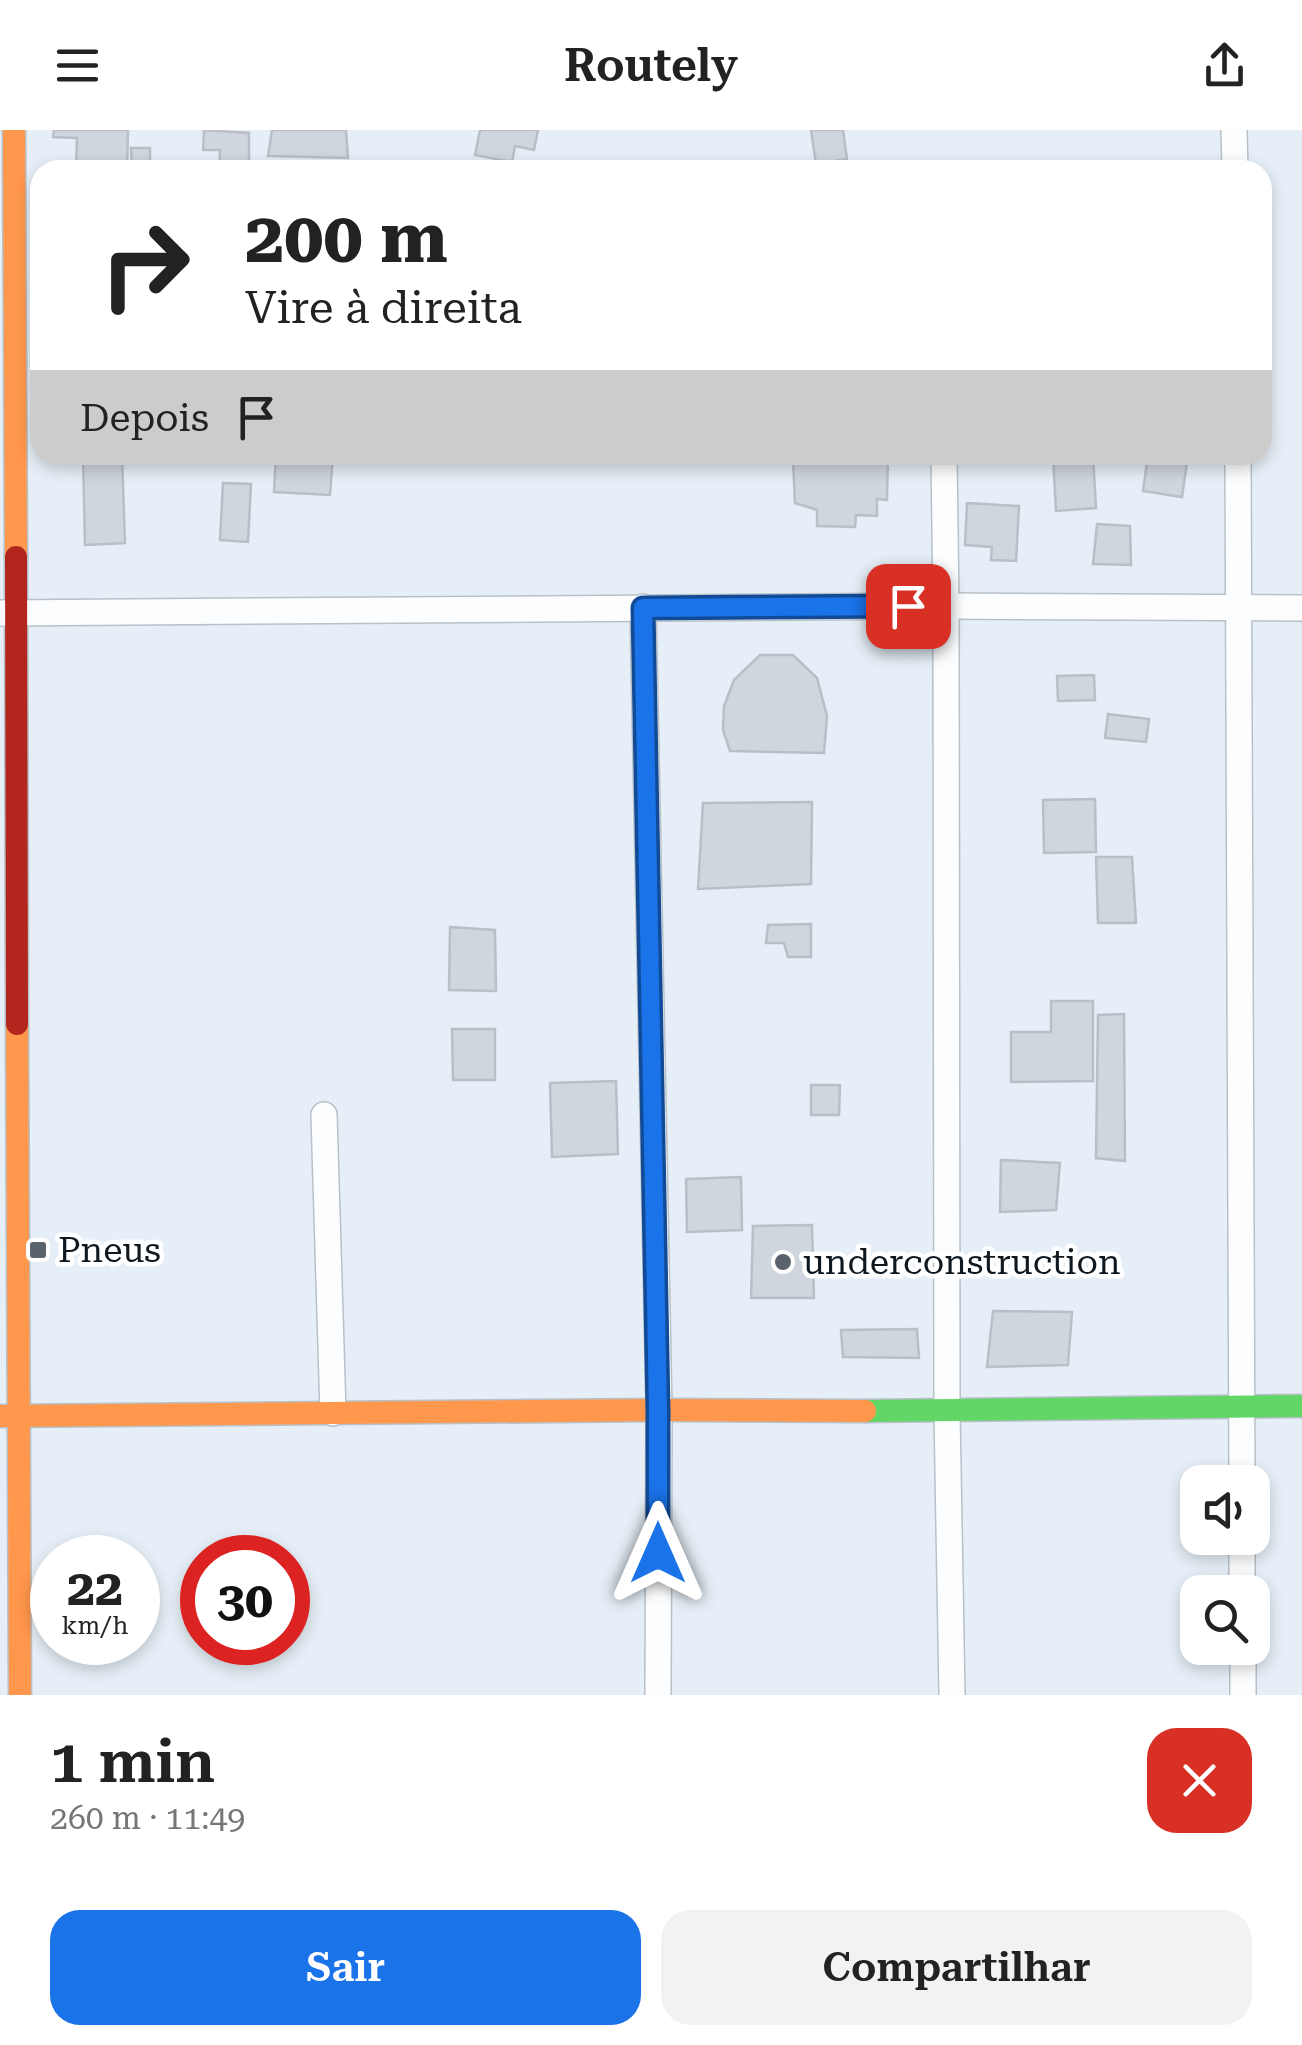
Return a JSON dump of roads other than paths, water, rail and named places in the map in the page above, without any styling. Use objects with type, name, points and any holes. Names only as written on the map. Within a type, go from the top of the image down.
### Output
[{"type":"street","points":[[14,130],[27,279],[8,613],[10,1416],[20,1695]]},
{"type":"street","points":[[1234,130],[1234,160]]},
{"type":"street","points":[[944,465],[947,1412],[952,1695]]},
{"type":"street","points":[[1238,465],[1242,1465]]},
{"type":"street","points":[[8,613],[946,606],[1302,608]]},
{"type":"street","points":[[643,608],[658,1410],[658,1695]]},
{"type":"street","points":[[324,1115],[333,1414]]},
{"type":"street","points":[[10,1416],[658,1410],[947,1412],[1302,1406]]},
{"type":"street","points":[[1243,1665],[1243,1695]]},
{"type":"place","name":"Pneus","points":[[38,1250]]},
{"type":"place","name":"underconstruction","points":[[783,1262]]}]
